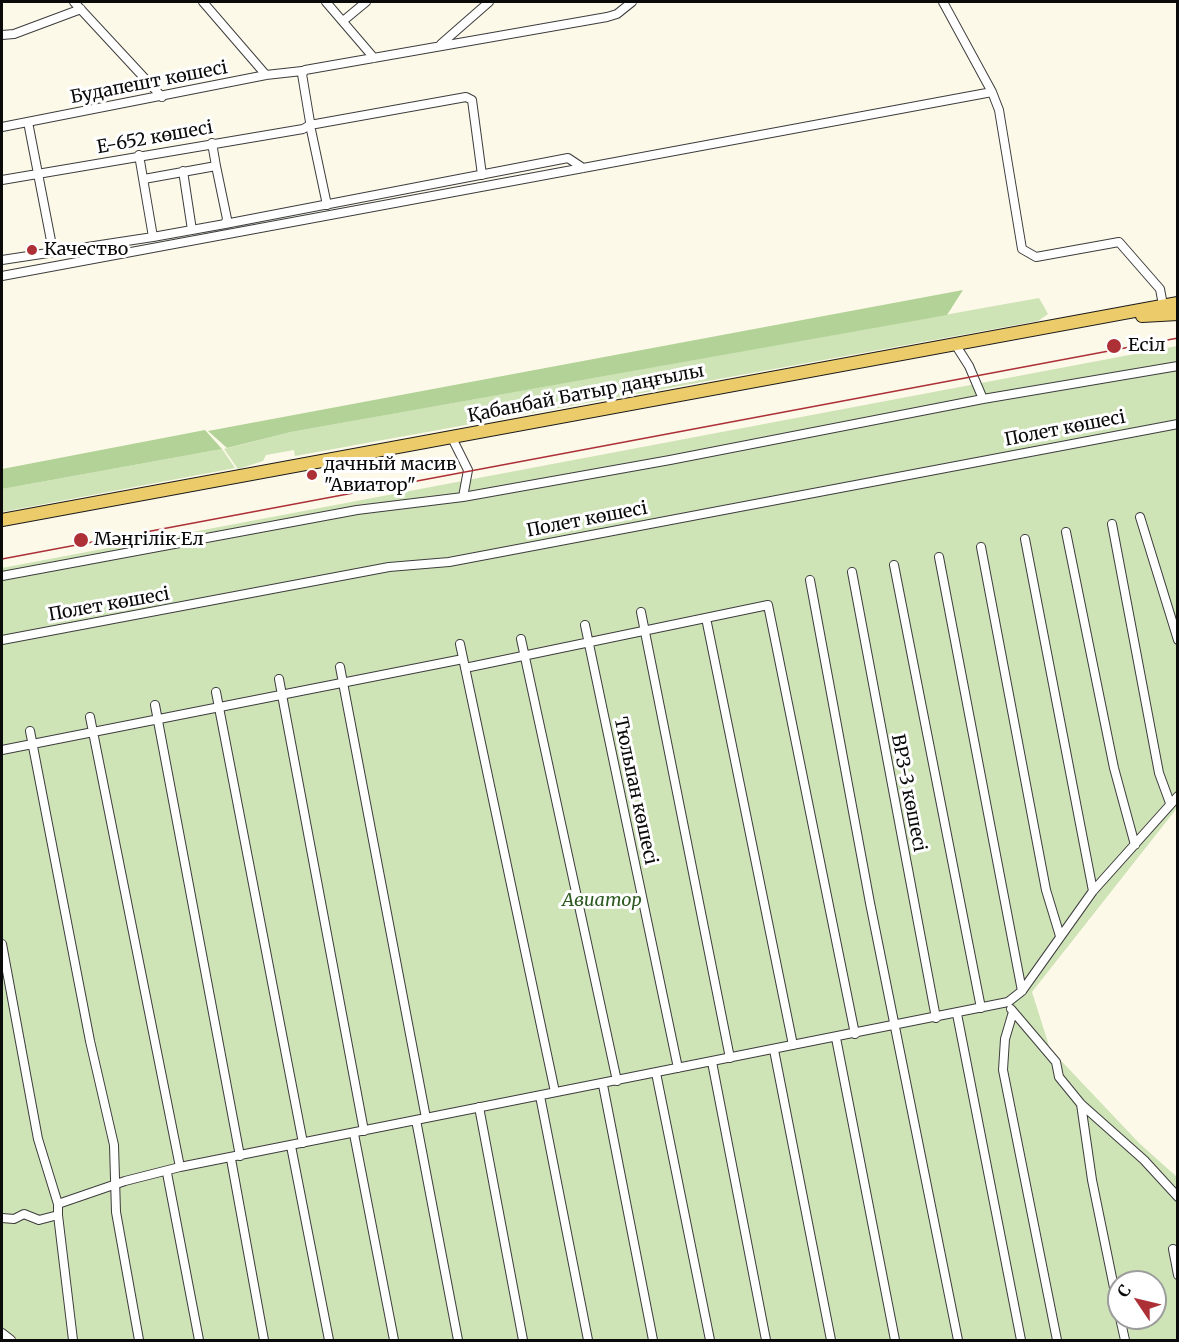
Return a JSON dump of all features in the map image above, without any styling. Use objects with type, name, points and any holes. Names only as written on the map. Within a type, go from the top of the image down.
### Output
[{"type":"main road","name":"Қабанбай Батыр даңғылы","points":[[2,520],[1178,303]]},
{"type":"main road","points":[[1084,320],[1178,314]]},
{"type":"street","points":[[74,2],[162,97]]},
{"type":"street","points":[[203,2],[266,75]]},
{"type":"street","points":[[326,2],[374,58]]},
{"type":"street","points":[[343,21],[366,2]]},
{"type":"street","points":[[440,45],[489,2]]},
{"type":"street","name":"Будапешт көшесі","points":[[2,127],[266,75],[302,71],[607,17],[617,14],[632,2]]},
{"type":"street","points":[[943,2],[999,110],[1023,249],[1036,257],[1119,242],[1160,289],[1163,305]]},
{"type":"street","points":[[2,35],[14,34],[81,9]]},
{"type":"street","points":[[302,71],[327,205]]},
{"type":"street","points":[[2,276],[992,93]]},
{"type":"street","name":"Е-652 көшесі","points":[[2,180],[303,129],[310,123],[466,97],[471,100],[482,175]]},
{"type":"street","points":[[28,122],[53,251]]},
{"type":"street","points":[[212,143],[227,219],[225,224]]},
{"type":"street","points":[[139,155],[153,237]]},
{"type":"street","points":[[2,260],[192,230],[568,158],[583,168]]},
{"type":"street","points":[[144,179],[216,166]]},
{"type":"street","points":[[183,171],[192,230]]},
{"type":"street","points":[[955,344],[969,366],[983,399]]},
{"type":"street","points":[[2,576],[357,510],[463,497],[670,460],[983,399],[1178,366]]},
{"type":"street","name":"Полет көшесі","points":[[2,640],[389,567],[449,562],[1178,424]]},
{"type":"street","points":[[452,438],[468,470],[463,497]]},
{"type":"street","points":[[1140,517],[1178,640]]},
{"type":"street","points":[[1112,524],[1159,773],[1170,803]]},
{"type":"street","points":[[1065,532],[1114,768],[1135,844]]},
{"type":"street","points":[[1025,539],[1094,891]]},
{"type":"street","points":[[981,547],[1046,890],[1060,936]]},
{"type":"street","points":[[939,557],[1022,992]]},
{"type":"street","points":[[894,565],[981,1008]]},
{"type":"street","name":"ВРЗ-3 көшесі","points":[[852,572],[936,1018]]},
{"type":"street","points":[[810,580],[830,695],[958,1341]]},
{"type":"street","points":[[465,668],[645,628],[768,605],[855,1034]]},
{"type":"street","points":[[641,612],[730,1058]]},
{"type":"street","points":[[706,618],[794,1046]]},
{"type":"street","name":"Тюльпан көшесі","points":[[585,625],[678,1068]]},
{"type":"street","points":[[521,639],[617,1081]]},
{"type":"street","points":[[460,644],[555,1092]]},
{"type":"street","points":[[2,750],[93,730],[220,708],[464,659]]},
{"type":"street","points":[[340,667],[426,1118]]},
{"type":"street","points":[[279,679],[364,1131]]},
{"type":"street","points":[[216,692],[303,1143]]},
{"type":"street","points":[[155,705],[240,1156]]},
{"type":"street","points":[[90,717],[180,1167]]},
{"type":"street","points":[[30,730],[90,1041],[114,1144],[116,1212],[139,1341]]},
{"type":"street","points":[[58,1204],[142,1176],[167,1173],[180,1167],[231,1159],[479,1107],[957,1014],[1008,1002],[1022,992],[1094,891],[1178,796]]},
{"type":"street","points":[[2,944],[38,1139],[58,1204],[73,1341]]},
{"type":"street","points":[[1008,1002],[1012,1012],[1056,1062],[1059,1077],[1081,1104],[1144,1160],[1178,1197]]},
{"type":"street","points":[[1012,1012],[1005,1039],[1004,1070],[1057,1341]]},
{"type":"street","points":[[957,1014],[1022,1341]]},
{"type":"street","points":[[836,1038],[895,1341]]},
{"type":"street","points":[[774,1050],[831,1341]]},
{"type":"street","points":[[712,1062],[766,1341]]},
{"type":"street","points":[[656,1073],[710,1341]]},
{"type":"street","points":[[603,1084],[653,1341]]},
{"type":"street","points":[[540,1096],[588,1341]]},
{"type":"street","points":[[1081,1104],[1092,1180],[1110,1270]]},
{"type":"street","points":[[479,1107],[523,1341]]},
{"type":"street","points":[[416,1120],[458,1341]]},
{"type":"street","points":[[354,1134],[394,1341]]},
{"type":"street","points":[[291,1146],[329,1341]]},
{"type":"street","points":[[231,1159],[264,1341]]},
{"type":"street","points":[[167,1173],[199,1341]]},
{"type":"street","points":[[2,1218],[14,1219],[24,1214],[39,1220],[58,1215]]},
{"type":"street","points":[[1173,1249],[1178,1275]]},
{"type":"street","points":[[2,1333],[11,1341]]},
{"type":"green space","points":[[963,290],[947,315],[291,432],[227,448],[208,431]]},
{"type":"green space","points":[[1039,298],[1048,314],[1038,321],[295,456],[294,450],[266,455],[263,461],[238,469],[224,449],[291,432]]},
{"type":"green space","name":"Авиатор","points":[[1177,346],[1177,808],[1032,992],[1050,1049],[1139,1143],[1177,1177],[1177,1340],[7,1340],[2,1336],[2,568]]},
{"type":"green space","points":[[205,430],[222,449],[2,489],[2,469]]},
{"type":"green space","points":[[222,449],[235,468],[2,512],[2,489]]},
{"type":"tram line","points":[[2,559],[1178,338]]},
{"type":"place","name":"Качество","points":[[32,250]]},
{"type":"place","name":"Есіл","points":[[1114,346]]},
{"type":"place","name":"дачный масив \"Авиатор\"","points":[[312,475]]},
{"type":"place","name":"Мәңгілік Ел","points":[[81,540]]}]
